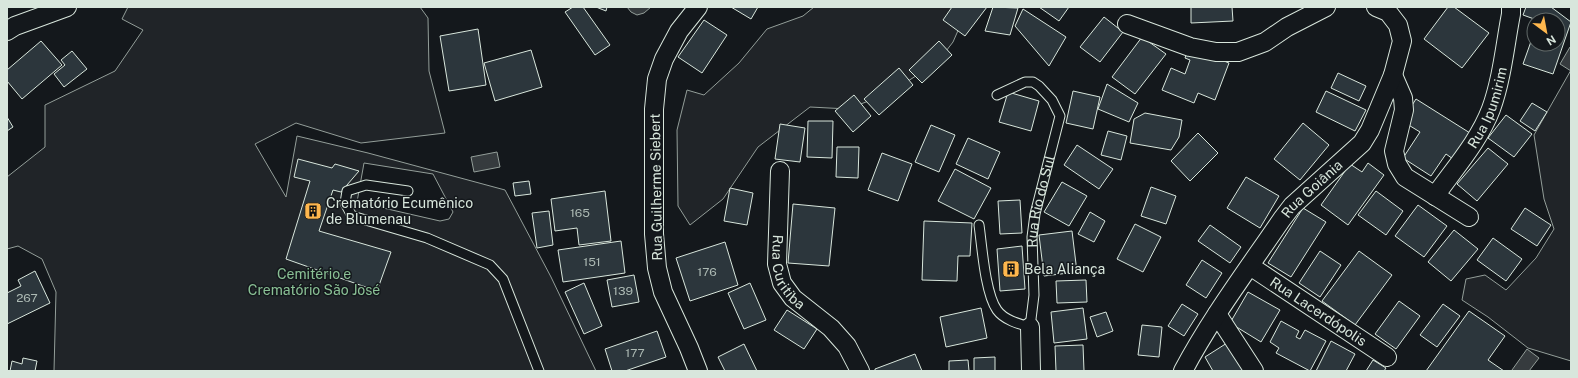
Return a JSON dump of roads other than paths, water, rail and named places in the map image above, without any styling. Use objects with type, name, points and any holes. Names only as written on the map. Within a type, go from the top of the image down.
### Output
[{"type":"street","points":[[7,31],[14,26],[67,7]]},
{"type":"street","name":"Rua Guilherme Siebert","points":[[698,7],[679,31],[664,59],[657,79],[654,109],[654,234],[657,268],[663,292],[698,371]]},
{"type":"street","points":[[1127,24],[1190,47],[1216,52],[1238,52],[1265,42],[1287,27],[1326,7]]},
{"type":"street","name":"Rua Goiânia","points":[[1183,371],[1195,348],[1217,314],[1292,206],[1362,143],[1370,130],[1392,75],[1402,41],[1398,25],[1388,12],[1376,7]]},
{"type":"street","name":"Rua Ipumirim","points":[[1435,196],[1477,136],[1491,110],[1499,80],[1511,7]]},
{"type":"street","points":[[1392,75],[1403,98],[1404,110],[1394,151],[1396,164],[1405,177],[1469,217]]},
{"type":"street","name":"Rua Curitiba","points":[[780,171],[777,264],[782,283],[793,298],[831,328],[847,346],[860,371]]},
{"type":"street","name":"Rua Lacerdópolis","points":[[1250,266],[1386,357]]},
{"type":"street","points":[[1217,314],[1254,371]]},
{"type":"street","name":"Rua Rio do Sul","points":[[1030,328],[1031,371]]},
{"type":"lane","name":"Rua Rio do Sul","points":[[997,96],[1025,82],[1033,82],[1039,86],[1052,100],[1060,116],[1035,214],[1032,237],[1034,295],[1030,328]]},
{"type":"lane","points":[[408,191],[366,186],[347,191],[345,203],[352,216],[427,238],[490,265],[503,278],[539,371]]},
{"type":"lane","points":[[979,224],[989,291],[997,310],[1011,321],[1030,328]]},
{"type":"place","name":"Crematório Ecumênico de Blumenau","points":[[313,211]]},
{"type":"place","name":"Bela Aliança","points":[[1011,269]]},
{"type":"park label","name":"Cemitério e Crematório São José","points":[[314,282]]}]
